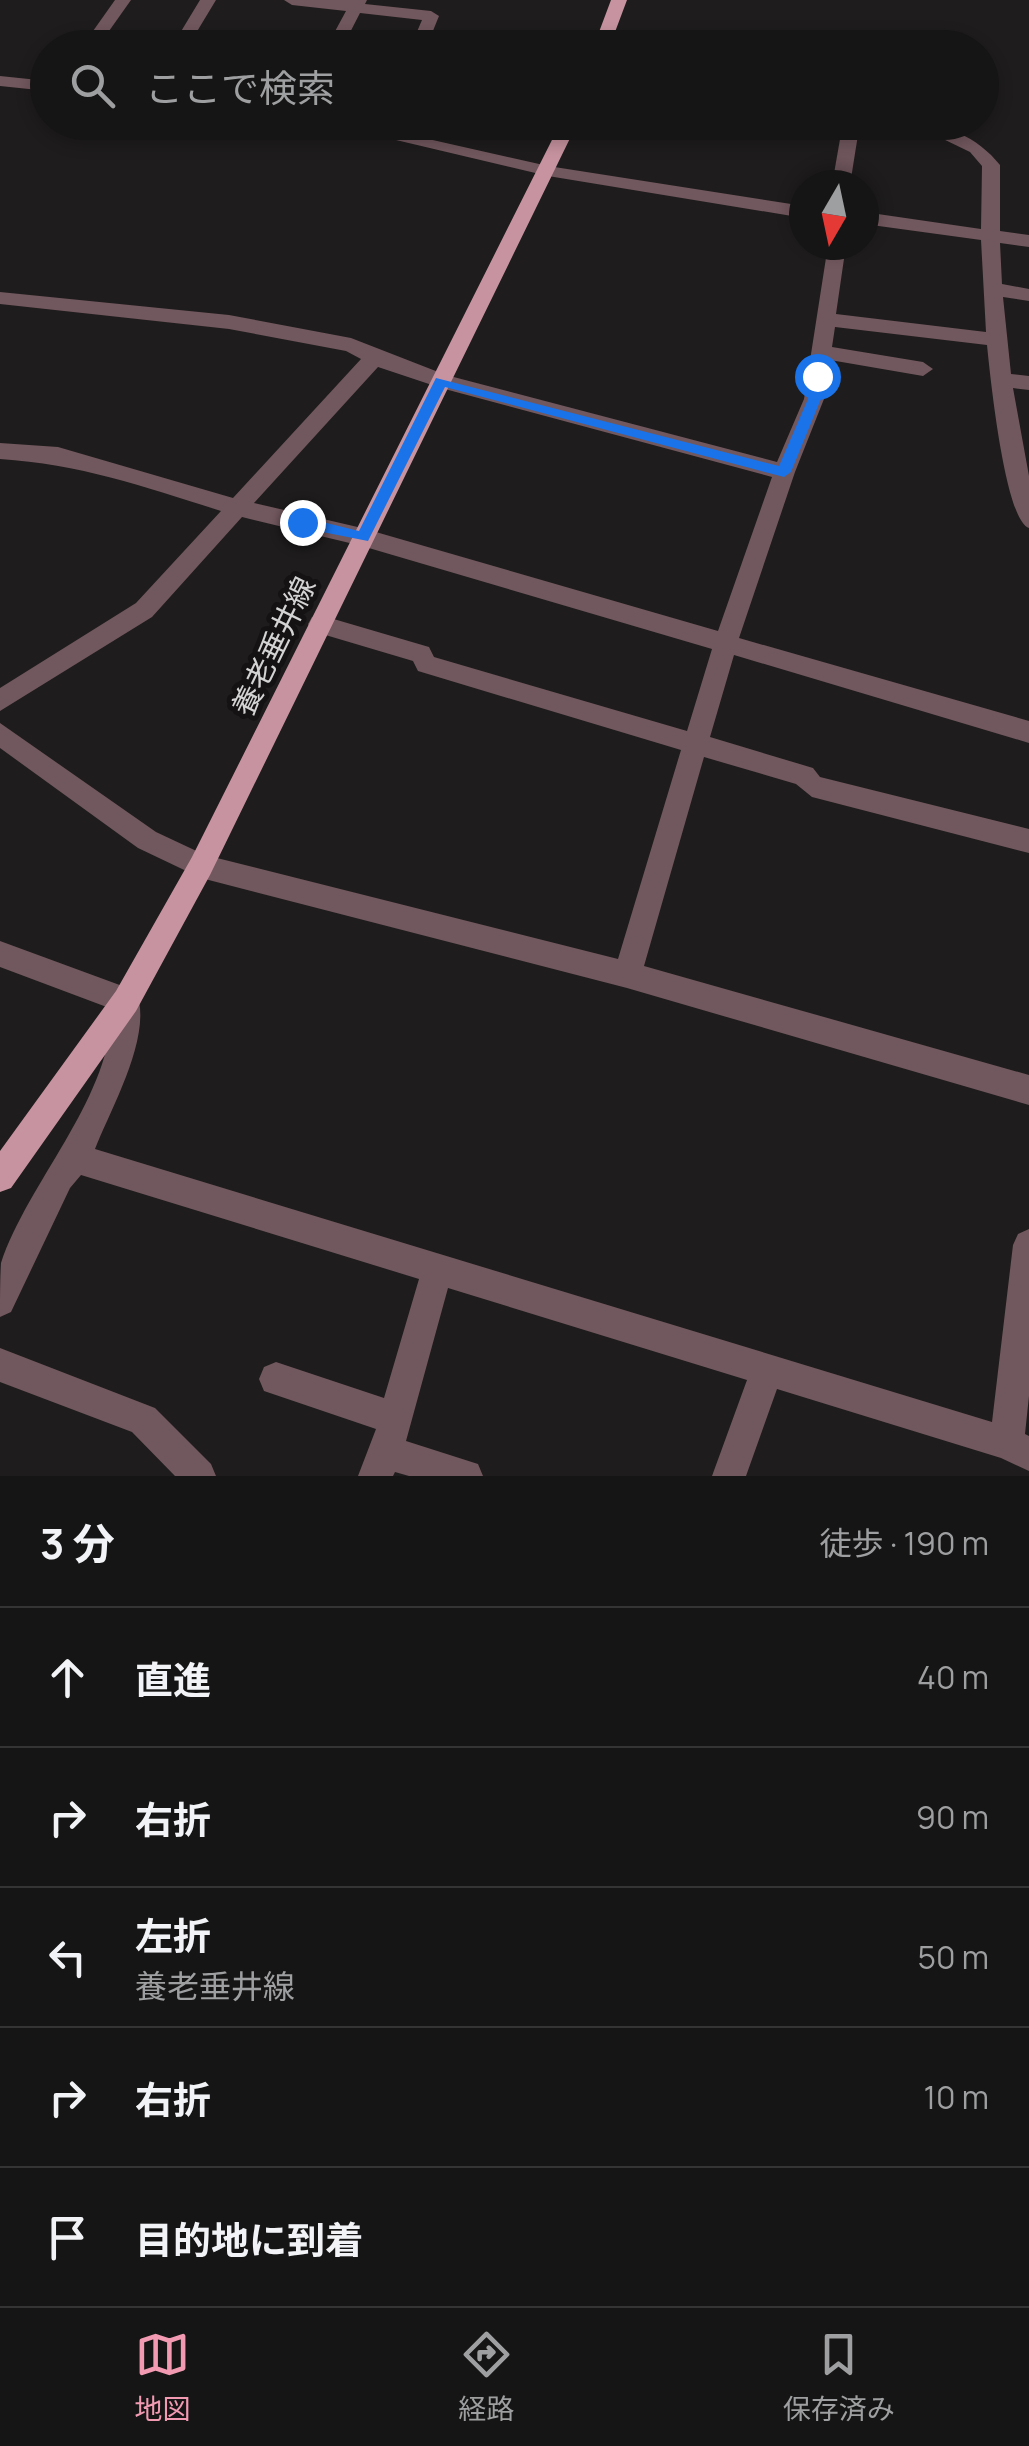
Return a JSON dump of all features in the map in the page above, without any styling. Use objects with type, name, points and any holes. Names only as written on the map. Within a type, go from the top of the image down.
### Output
[{"type":"main road","points":[[608,30],[619,0]]},
{"type":"main road","name":"養老垂井線","points":[[0,1177],[126,1001],[201,866],[562,140]]},
{"type":"street","points":[[102,30],[123,0]]},
{"type":"street","points":[[190,30],[208,0]]},
{"type":"street","points":[[292,0],[357,3],[431,16],[425,30]]},
{"type":"street","points":[[343,30],[357,3]]},
{"type":"street","points":[[0,80],[30,84]]},
{"type":"street","points":[[431,140],[548,170],[789,210]]},
{"type":"street","points":[[844,170],[849,140]]},
{"type":"street","points":[[958,140],[976,148],[992,165],[989,236],[1001,380],[1010,450],[1029,520]]},
{"type":"street","points":[[879,220],[1029,241]]},
{"type":"street","points":[[627,975],[726,642],[784,472],[814,399],[834,260]]},
{"type":"street","points":[[993,289],[1029,295]]},
{"type":"street","points":[[0,298],[229,322],[351,345],[374,358],[441,381],[784,472]]},
{"type":"street","points":[[823,318],[997,340]]},
{"type":"street","points":[[820,352],[923,369]]},
{"type":"street","points":[[0,701],[64,657],[144,610],[242,508],[374,358]]},
{"type":"street","points":[[1001,380],[1029,383]]},
{"type":"street","points":[[0,451],[58,455],[242,508],[362,537],[1029,732]]},
{"type":"street","points":[[320,624],[421,654],[426,664],[482,682],[804,776],[812,786],[1029,842]]},
{"type":"street","points":[[0,734],[147,840],[201,866],[627,975],[1029,1090]]},
{"type":"street","points":[[0,954],[126,1001],[126,1035],[76,1158],[59,1176],[0,1301]]},
{"type":"street","points":[[76,1158],[768,1367],[1022,1457],[1029,1245]]},
{"type":"street","points":[[386,1449],[438,1268]]},
{"type":"street","points":[[0,1365],[143,1420],[198,1476]]},
{"type":"street","points":[[729,1476],[768,1367]]},
{"type":"street","points":[[276,1380],[386,1449],[466,1476]]},
{"type":"route","points":[[302,522],[362,537],[441,381],[784,472],[814,399],[817,376]]}]
